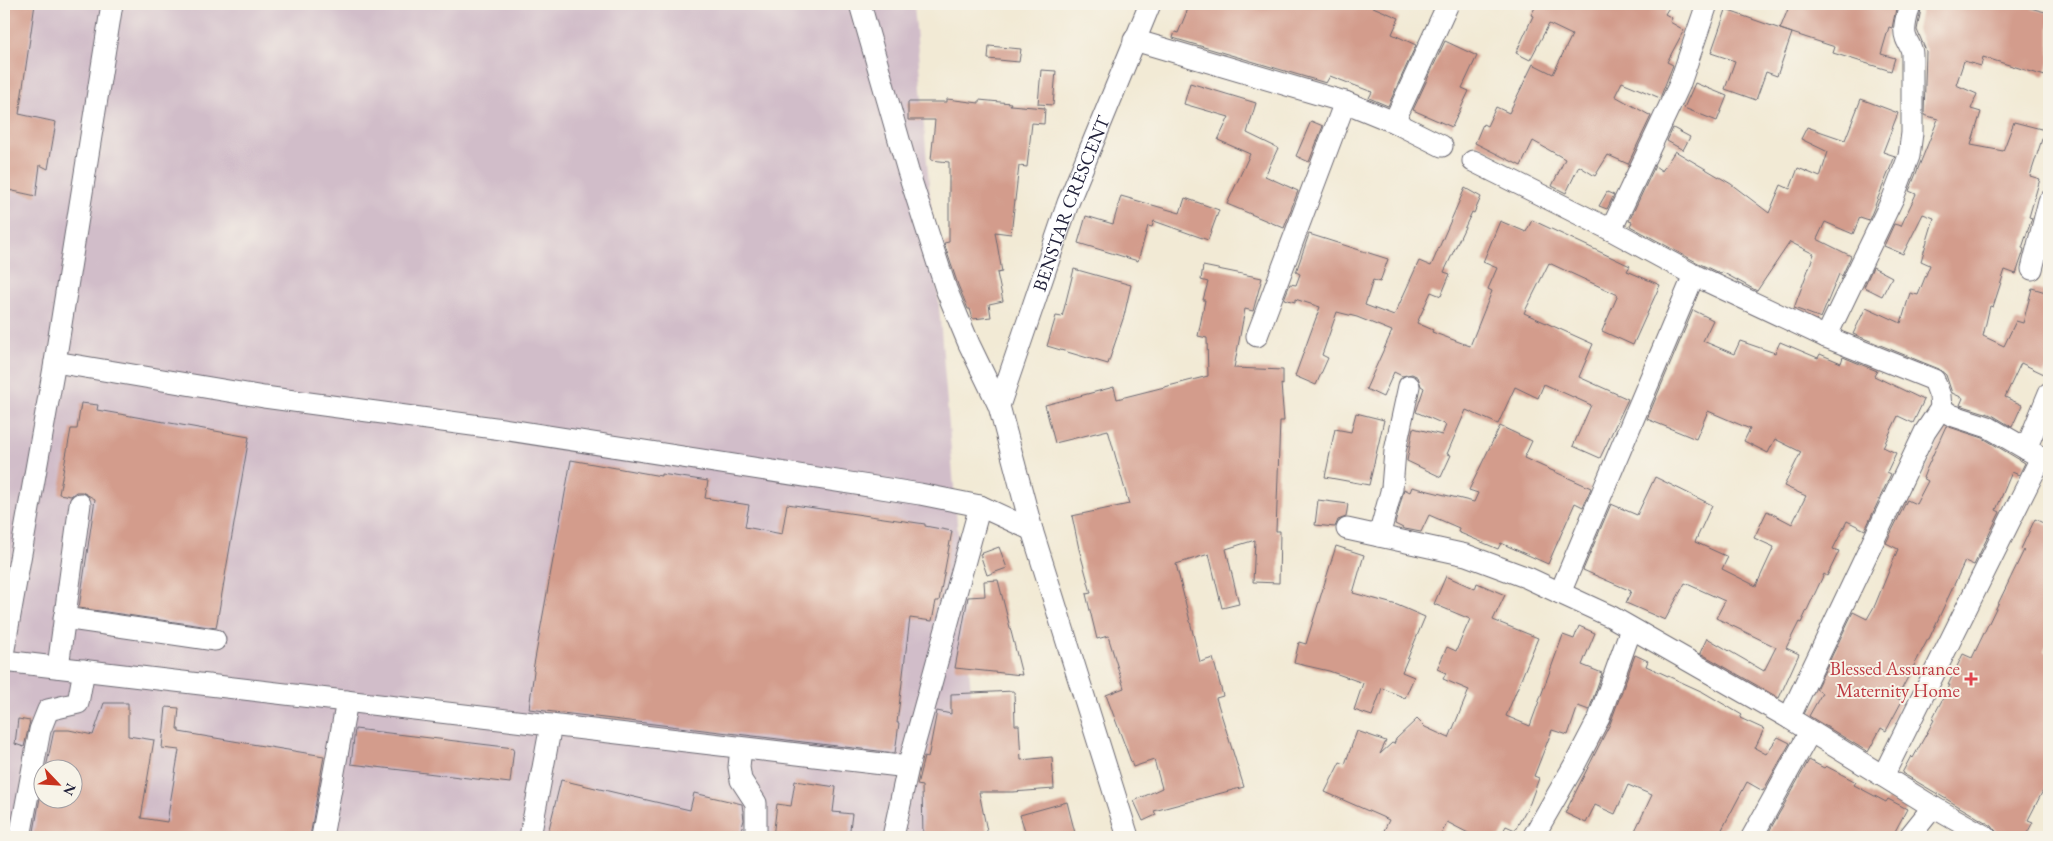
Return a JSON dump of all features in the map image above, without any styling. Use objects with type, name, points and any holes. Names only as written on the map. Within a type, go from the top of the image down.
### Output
[{"type":"street","points":[[4,649],[55,362],[112,4]]},
{"type":"street","points":[[860,4],[908,171],[946,289],[969,344],[999,406],[1032,530],[1128,837]]},
{"type":"street","name":"BENSTAR CRESCENT","points":[[999,406],[1068,203],[1150,4]]},
{"type":"street","points":[[1394,122],[1448,4]]},
{"type":"street","points":[[1611,230],[1679,86],[1707,4]]},
{"type":"street","points":[[1826,337],[1893,198],[1909,156],[1912,133],[1912,54],[1911,45],[1905,36],[1904,29],[1910,4]]},
{"type":"street","points":[[1134,40],[1345,102],[1394,122],[1442,146]]},
{"type":"street","points":[[1257,336],[1345,102]]},
{"type":"street","points":[[1473,161],[1611,230],[1694,275],[1826,337],[1934,380],[1940,396],[1941,408],[1925,432],[1789,718]]},
{"type":"street","points":[[2032,269],[2049,201]]},
{"type":"street","points":[[1560,592],[1694,275]]},
{"type":"street","points":[[55,362],[264,397],[474,425],[901,491],[980,506],[1032,530]]},
{"type":"street","points":[[1379,536],[1392,488],[1395,471],[1395,451],[1409,386]]},
{"type":"street","points":[[1883,776],[2039,456],[2049,393]]},
{"type":"street","points":[[1941,408],[1951,414],[1988,427],[2039,456]]},
{"type":"street","points":[[58,667],[80,504]]},
{"type":"street","points":[[893,837],[908,767],[980,506]]},
{"type":"street","points":[[1347,529],[1466,555],[1560,592],[1631,629],[1789,718],[1933,807],[1986,837]]},
{"type":"street","points":[[64,618],[215,640]]},
{"type":"street","points":[[1533,837],[1599,718],[1631,629]]},
{"type":"street","points":[[4,661],[908,767]]},
{"type":"street","points":[[20,837],[40,730],[48,710],[78,703],[84,670]]},
{"type":"street","points":[[322,837],[347,701]]},
{"type":"street","points":[[530,837],[551,725]]},
{"type":"street","points":[[1752,837],[1810,732]]},
{"type":"street","points":[[741,748],[739,766],[741,780],[756,804],[756,837]]},
{"type":"street","points":[[1909,837],[1933,807]]},
{"type":"shaded area","points":[[4,4],[914,4],[983,837],[4,837]]},
{"type":"building","points":[[4,4],[35,4],[19,114],[56,122],[48,169],[40,165],[36,196],[4,189]]},
{"type":"building","points":[[1190,4],[1366,4],[1399,18],[1392,34],[1416,45],[1388,106],[1369,98],[1372,92],[1330,76],[1326,83],[1173,38],[1175,32],[1178,33]]},
{"type":"building","points":[[1537,4],[1671,4],[1665,14],[1672,18],[1670,22],[1684,30],[1667,62],[1673,65],[1660,98],[1622,82],[1615,96],[1651,116],[1628,164],[1608,155],[1595,176],[1579,166],[1566,193],[1552,186],[1565,159],[1533,141],[1521,166],[1475,143],[1483,124],[1487,126],[1496,107],[1509,113],[1533,64],[1553,74],[1572,35],[1549,24],[1530,60],[1516,53]]},
{"type":"building","points":[[1790,4],[1804,8],[1806,4],[1897,4],[1892,28],[1889,27],[1881,54],[1895,58],[1891,71],[1833,53],[1835,47],[1780,29]]},
{"type":"building","points":[[1922,4],[2015,4],[2049,13],[2049,63],[2045,76],[1983,57],[1981,66],[1964,61],[1956,85],[1977,94],[1971,109],[1981,112],[1971,145],[2003,151],[2014,122],[2045,130],[2030,176],[2040,179],[2029,217],[2032,218],[2022,248],[2024,249],[2023,253],[2016,274],[2005,270],[1993,307],[1990,306],[1983,336],[2004,346],[2016,321],[2023,323],[2032,288],[2049,293],[2049,363],[2044,374],[2021,363],[2005,397],[2022,405],[2012,427],[1992,415],[1960,405],[1963,398],[1952,393],[1946,375],[1939,369],[1853,334],[1866,307],[1901,323],[1910,293],[1918,295],[1930,265],[1921,261],[1934,218],[1923,214],[1903,254],[1884,246],[1894,224],[1901,226],[1916,194],[1909,191],[1938,119],[1924,115],[1926,51],[1917,30]]},
{"type":"building","points":[[1726,10],[1792,33],[1777,76],[1766,72],[1756,100],[1725,89],[1735,61],[1711,53]]},
{"type":"building","points":[[1445,41],[1477,56],[1462,88],[1469,91],[1452,127],[1413,110]]},
{"type":"building","points":[[989,46],[1021,49],[1019,62],[988,59]]},
{"type":"building","points":[[1041,70],[1056,71],[1053,105],[1038,104]]},
{"type":"building","points":[[1190,83],[1256,103],[1247,133],[1278,148],[1265,176],[1298,191],[1284,228],[1227,204],[1250,154],[1218,140],[1229,117],[1184,104]]},
{"type":"building","points":[[1695,83],[1727,96],[1717,121],[1684,108]]},
{"type":"building","points":[[947,99],[979,103],[979,100],[1045,108],[1044,124],[1032,123],[1027,167],[1019,166],[1011,234],[995,232],[1002,272],[997,273],[1003,301],[989,304],[991,317],[973,319],[958,285],[944,243],[949,242],[949,162],[931,160],[935,120],[908,120],[908,102],[947,102]]},
{"type":"building","points":[[1861,99],[1898,113],[1883,152],[1895,156],[1869,220],[1860,217],[1853,234],[1825,222],[1817,239],[1851,256],[1842,276],[1839,274],[1821,318],[1794,308],[1814,254],[1790,242],[1757,291],[1722,272],[1721,274],[1700,264],[1630,226],[1632,222],[1629,221],[1655,166],[1662,171],[1675,151],[1731,184],[1769,213],[1781,185],[1790,189],[1798,168],[1820,177],[1828,152],[1801,139],[1807,127],[1845,140]]},
{"type":"building","points":[[1311,121],[1323,126],[1309,162],[1296,156]]},
{"type":"building","points":[[1673,128],[1690,137],[1683,150],[1667,141]]},
{"type":"building","points":[[1465,188],[1481,197],[1444,272],[1450,274],[1441,296],[1431,292],[1417,323],[1433,330],[1432,332],[1470,346],[1492,291],[1488,289],[1497,268],[1483,262],[1500,221],[1526,232],[1532,220],[1630,266],[1627,271],[1660,285],[1633,345],[1602,331],[1618,295],[1549,263],[1524,313],[1593,344],[1579,377],[1628,399],[1600,458],[1573,446],[1591,405],[1544,384],[1538,398],[1515,387],[1498,424],[1466,410],[1447,454],[1451,455],[1441,477],[1407,461],[1413,428],[1442,435],[1446,425],[1416,412],[1424,388],[1421,386],[1418,377],[1412,374],[1402,376],[1394,372],[1383,397],[1366,389],[1392,331],[1357,317],[1337,312],[1322,355],[1328,358],[1316,385],[1295,376],[1320,307],[1295,299],[1295,302],[1284,299],[1290,284],[1296,285],[1300,274],[1296,272],[1309,234],[1388,259],[1380,282],[1373,280],[1365,305],[1394,316],[1419,261],[1431,266]]},
{"type":"building","points":[[1607,192],[1614,195],[1607,209],[1599,206]]},
{"type":"building","points":[[1121,196],[1180,213],[1185,198],[1219,210],[1208,240],[1154,221],[1152,227],[1148,226],[1138,261],[1078,243],[1086,216],[1113,224]]},
{"type":"building","points":[[1203,266],[1262,278],[1253,311],[1245,309],[1234,368],[1283,370],[1283,385],[1281,384],[1284,421],[1280,421],[1276,531],[1280,531],[1279,583],[1253,582],[1255,540],[1226,549],[1239,604],[1222,608],[1209,554],[1176,564],[1200,662],[1213,658],[1223,696],[1216,698],[1244,787],[1154,811],[1156,815],[1143,821],[1134,801],[1162,788],[1154,760],[1133,767],[1106,695],[1124,688],[1108,636],[1097,639],[1086,594],[1091,593],[1072,516],[1129,504],[1108,430],[1055,443],[1045,405],[1114,387],[1117,399],[1208,376],[1207,338],[1198,336],[1205,300],[1203,300],[1208,282],[1201,280]]},
{"type":"building","points":[[1873,267],[1892,277],[1882,296],[1864,287]]},
{"type":"building","points":[[1074,269],[1131,285],[1124,316],[1108,364],[1047,346],[1056,316],[1062,317]]},
{"type":"building","points":[[1693,310],[1713,320],[1703,341],[1734,354],[1740,341],[1775,353],[1780,342],[1818,358],[1820,354],[1841,363],[1843,357],[1877,371],[1874,376],[1924,400],[1913,423],[1898,416],[1883,447],[1896,453],[1887,472],[1891,474],[1865,530],[1847,521],[1833,549],[1839,551],[1827,576],[1824,574],[1801,623],[1799,622],[1786,648],[1799,654],[1779,698],[1700,653],[1707,638],[1764,671],[1776,647],[1716,618],[1725,601],[1685,583],[1665,620],[1626,603],[1631,591],[1583,570],[1611,504],[1637,515],[1655,477],[1712,505],[1695,542],[1728,557],[1722,569],[1756,586],[1774,547],[1754,538],[1767,511],[1792,524],[1806,496],[1784,486],[1801,452],[1775,439],[1768,453],[1744,441],[1750,429],[1708,411],[1696,439],[1647,419]]},
{"type":"building","points":[[81,403],[98,405],[97,410],[249,437],[216,628],[79,608],[95,499],[82,492],[76,492],[71,496],[59,494],[71,429],[77,429]]},
{"type":"building","points":[[1356,413],[1384,420],[1369,485],[1325,477],[1335,429],[1351,432]]},
{"type":"building","points":[[1500,426],[1532,441],[1524,458],[1591,488],[1583,507],[1575,503],[1548,564],[1501,543],[1498,549],[1458,532],[1459,528],[1429,515],[1421,532],[1405,529],[1395,524],[1404,489],[1410,492],[1412,487],[1474,502],[1478,493],[1469,490]]},
{"type":"building","points":[[1946,426],[1983,438],[2025,463],[2019,475],[2012,472],[1996,510],[2000,512],[1974,565],[1965,561],[1929,639],[1897,698],[1902,701],[1886,731],[1881,728],[1868,752],[1809,716],[1822,693],[1816,689],[1853,612],[1867,619],[1875,605],[1898,549],[1886,543],[1907,500],[1916,504],[1928,481],[1923,478]]},
{"type":"building","points":[[571,460],[661,476],[661,474],[708,481],[705,498],[749,505],[745,527],[782,534],[787,504],[925,524],[925,526],[952,531],[939,601],[936,601],[932,621],[910,618],[895,753],[529,709],[533,670]]},
{"type":"building","points":[[1318,500],[1348,504],[1346,517],[1338,520],[1335,527],[1315,525]]},
{"type":"building","points":[[2035,519],[2049,526],[2049,642],[2044,651],[2049,654],[2049,779],[2028,820],[2033,822],[2025,837],[2000,837],[1992,826],[1902,773],[1911,756],[1913,758],[1934,720],[1932,719],[1950,685],[1948,685],[1963,654],[1972,658],[2024,550],[2021,549]]},
{"type":"building","points":[[1336,546],[1364,555],[1353,593],[1397,605],[1425,617],[1402,672],[1414,677],[1405,698],[1382,688],[1372,716],[1354,710],[1363,683],[1329,671],[1294,663],[1299,642],[1306,644]]},
{"type":"building","points":[[999,547],[1007,568],[987,575],[980,554]]},
{"type":"building","points":[[1446,576],[1475,589],[1477,583],[1505,595],[1493,620],[1538,638],[1506,716],[1530,726],[1563,635],[1574,639],[1579,626],[1595,633],[1582,665],[1602,673],[1589,710],[1578,706],[1568,735],[1552,730],[1534,776],[1539,778],[1530,803],[1515,830],[1506,826],[1500,837],[1476,837],[1447,822],[1440,837],[1381,837],[1389,820],[1325,792],[1340,762],[1345,764],[1357,731],[1386,741],[1380,754],[1392,743],[1394,744],[1396,739],[1417,719],[1425,727],[1449,738],[1469,690],[1443,679],[1446,673],[1437,669],[1447,647],[1456,651],[1470,619],[1434,604]]},
{"type":"building","points":[[998,580],[1022,675],[955,668],[968,597],[985,596],[984,581]]},
{"type":"building","points":[[1635,655],[1648,661],[1646,666],[1703,692],[1742,715],[1740,718],[1764,729],[1755,748],[1766,754],[1778,737],[1790,743],[1763,791],[1747,782],[1718,837],[1632,837],[1652,795],[1628,785],[1615,814],[1595,805],[1586,823],[1565,813],[1610,724]]},
{"type":"building","points":[[1014,691],[1015,725],[1019,725],[1021,760],[1052,757],[1054,789],[979,792],[988,836],[923,837],[922,786],[917,785],[924,757],[928,758],[937,711],[951,714],[951,694]]},
{"type":"building","points":[[104,703],[128,703],[128,736],[154,740],[141,818],[167,822],[179,750],[162,748],[166,707],[179,708],[177,729],[179,729],[179,732],[324,756],[310,837],[94,837],[76,835],[76,837],[33,837],[38,808],[82,808],[82,758],[48,758],[54,730],[69,730],[93,735]]},
{"type":"building","points":[[18,719],[30,721],[24,747],[15,744]]},
{"type":"building","points":[[355,729],[514,748],[510,783],[351,764]]},
{"type":"building","points":[[1809,760],[1824,768],[1826,766],[1856,782],[1854,785],[1886,802],[1888,799],[1907,809],[1892,837],[1766,837]]},
{"type":"building","points":[[561,780],[690,810],[694,793],[742,804],[744,820],[739,837],[547,837]]},
{"type":"building","points":[[795,781],[836,787],[833,812],[852,814],[849,837],[773,837],[777,804],[791,806]]},
{"type":"building","points":[[1067,802],[1076,837],[1027,837],[1020,815]]},
{"type":"place","name":"Blessed Assurance Maternity Home","points":[[1971,679]]}]
